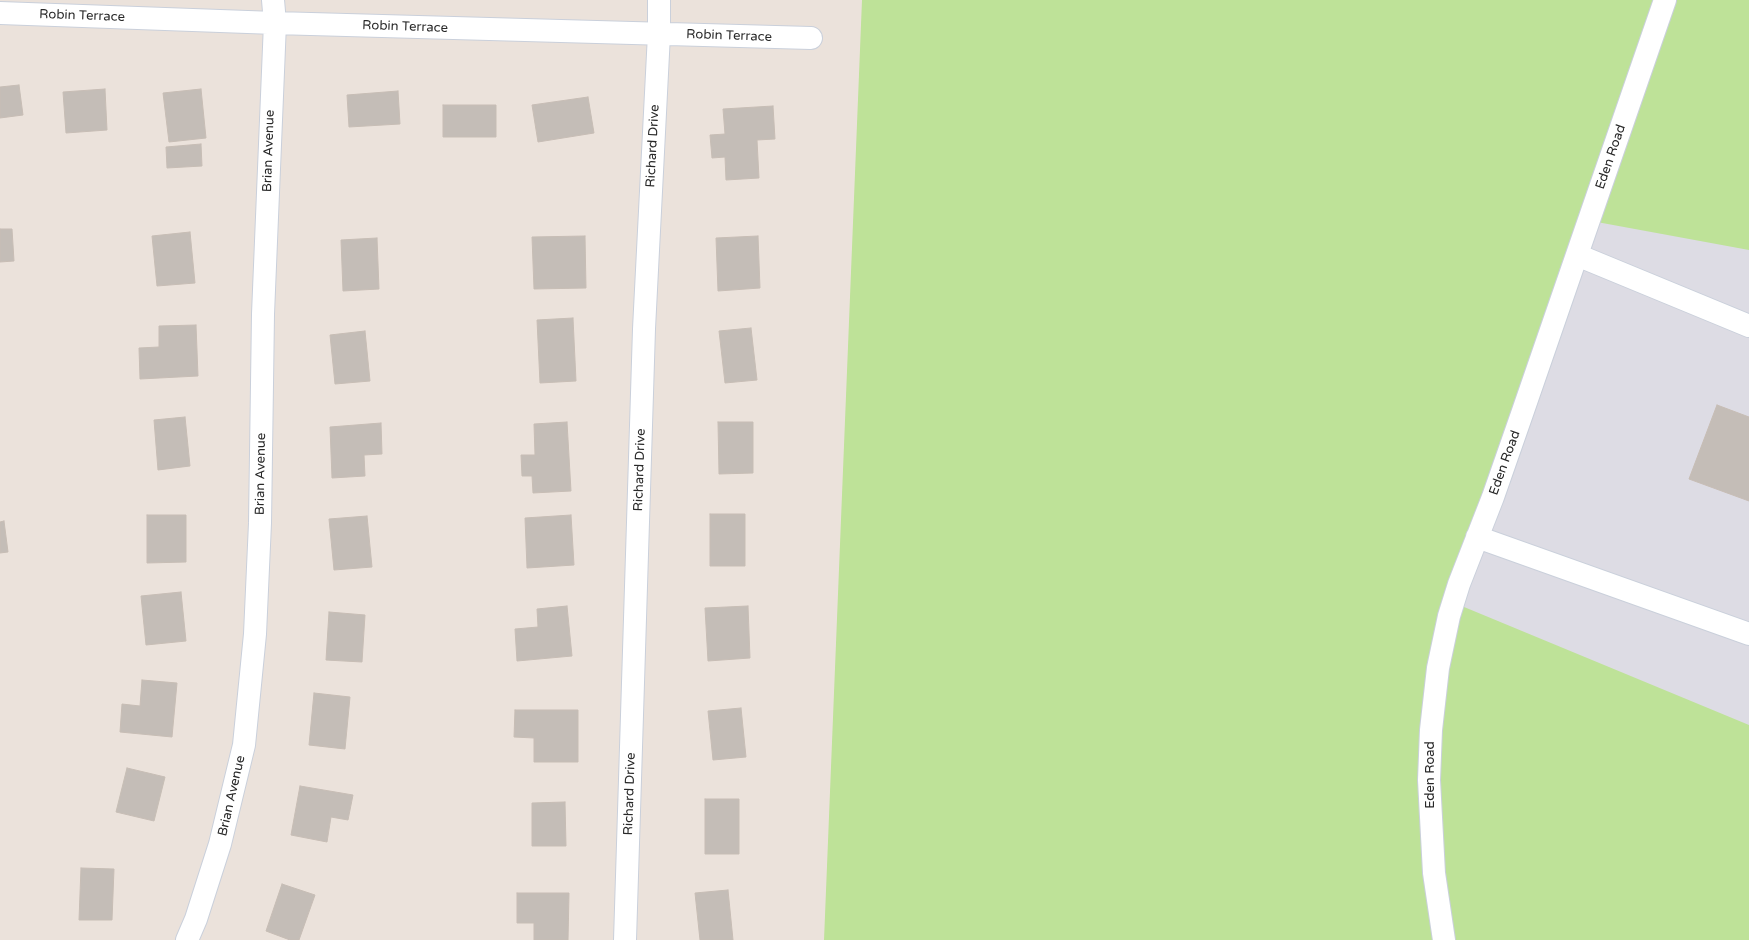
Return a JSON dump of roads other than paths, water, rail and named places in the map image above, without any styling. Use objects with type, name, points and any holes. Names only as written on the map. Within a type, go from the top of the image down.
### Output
[{"type":"street","name":"Brian Avenue","points":[[187,940],[196,919],[220,844],[244,745],[256,634],[260,523],[263,314],[275,23],[273,0]]},
{"type":"street","name":"Richard Drive","points":[[625,940],[644,329],[659,34],[659,0]]},
{"type":"street","name":"Eden Road","points":[[1444,940],[1434,873],[1429,780],[1431,730],[1438,668],[1449,616],[1459,584],[1493,497],[1665,0]]},
{"type":"street","name":"Robin Terrace","points":[[0,13],[275,23],[811,38]]},
{"type":"street","points":[[1577,255],[1749,326]]},
{"type":"street","points":[[1477,537],[1749,634]]}]
